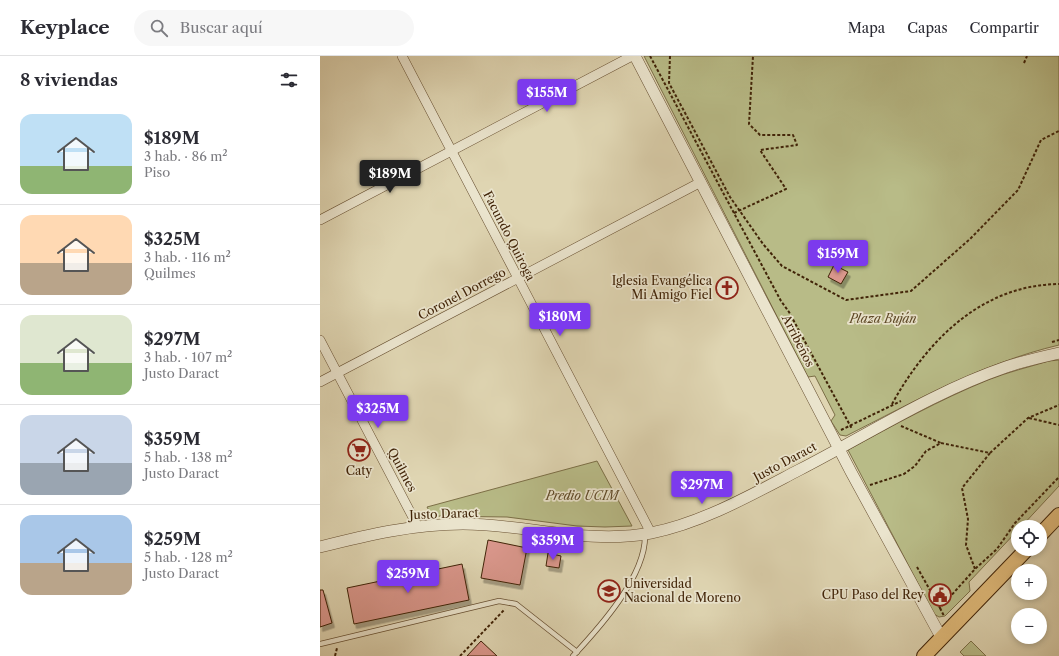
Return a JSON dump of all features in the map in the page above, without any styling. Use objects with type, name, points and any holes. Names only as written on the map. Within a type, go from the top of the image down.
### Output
[{"type":"main road","points":[[1047,528],[1059,515]]},
{"type":"main road","points":[[924,656],[1020,556]]},
{"type":"street","name":"Facundo Quiroga","points":[[402,56],[648,533]]},
{"type":"street","points":[[320,220],[634,56]]},
{"type":"street","name":"Arribeños","points":[[634,56],[839,449],[941,637]]},
{"type":"street","name":"Coronel Dorrego","points":[[320,382],[701,182]]},
{"type":"street","name":"Quilmes","points":[[320,340],[418,527]]},
{"type":"street","name":"Justo Daract","points":[[320,547],[383,532],[418,527],[464,524],[586,536],[622,536],[648,533],[703,517],[752,495],[858,438],[891,426],[984,376],[1006,367],[1059,352]]},
{"type":"lane","points":[[573,656],[612,609],[635,575],[645,547],[648,533]]},
{"type":"lane","points":[[320,644],[499,601],[512,602],[516,604],[577,652]]},
{"type":"path","points":[[650,56],[780,301],[789,312],[850,426],[858,438]]},
{"type":"path","points":[[670,56],[669,83],[730,197],[763,244],[782,266],[846,300],[911,291],[970,239],[1018,190],[1041,140],[1059,131]]},
{"type":"path","points":[[734,213],[786,189],[760,150],[797,145],[793,135],[760,135],[749,124],[753,56]]},
{"type":"path","points":[[1024,63],[1027,56]]},
{"type":"path","points":[[990,453],[941,442],[901,426],[891,426],[892,405],[910,373],[947,330],[968,313],[997,296],[1025,288],[1059,284]]},
{"type":"path","points":[[975,570],[966,545],[968,519],[962,488],[990,453],[1028,418],[1059,405]]},
{"type":"path","points":[[1028,418],[1059,425]]},
{"type":"path","points":[[901,426],[908,423]]},
{"type":"path","points":[[870,485],[904,474],[915,466],[926,451],[941,442]]},
{"type":"path","points":[[940,608],[975,570],[997,549],[1015,523],[1059,477]]},
{"type":"path","points":[[866,478],[874,492]]},
{"type":"path","points":[[917,567],[944,616]]},
{"type":"path","points":[[460,656],[512,602]]},
{"type":"green space","name":"Plaza Buján","points":[[644,56],[1059,56],[1059,345],[976,372],[846,436],[840,435],[831,421],[835,415],[815,376],[808,377]]},
{"type":"green space","points":[[1059,360],[1059,486],[1027,520],[1011,520],[1011,537],[969,582],[970,591],[945,616],[939,617],[934,614],[848,450],[917,413],[988,380],[1049,361]]},
{"type":"green space","name":"Predio UCIM","points":[[597,461],[632,526],[577,526],[507,517],[432,516],[427,507]]},
{"type":"green space","points":[[971,641],[986,656],[964,656],[960,652]]},
{"type":"building","points":[[834,265],[848,272],[841,284],[828,277]]},
{"type":"building","points":[[488,540],[527,548],[520,585],[481,578]]},
{"type":"building","points":[[548,553],[561,556],[559,568],[546,566]]},
{"type":"building","points":[[462,564],[469,600],[354,624],[347,588]]},
{"type":"building","points":[[320,590],[323,590],[332,623],[320,627]]},
{"type":"building","points":[[481,641],[497,656],[467,656]]},
{"type":"place","name":"Iglesia Evangélica Mi Amigo Fiel","points":[[727,288]]},
{"type":"place","name":"Caty","points":[[359,450]]},
{"type":"place","name":"Universidad Nacional de Moreno","points":[[609,591]]},
{"type":"place","name":"CPU Paso del Rey","points":[[940,595]]}]
